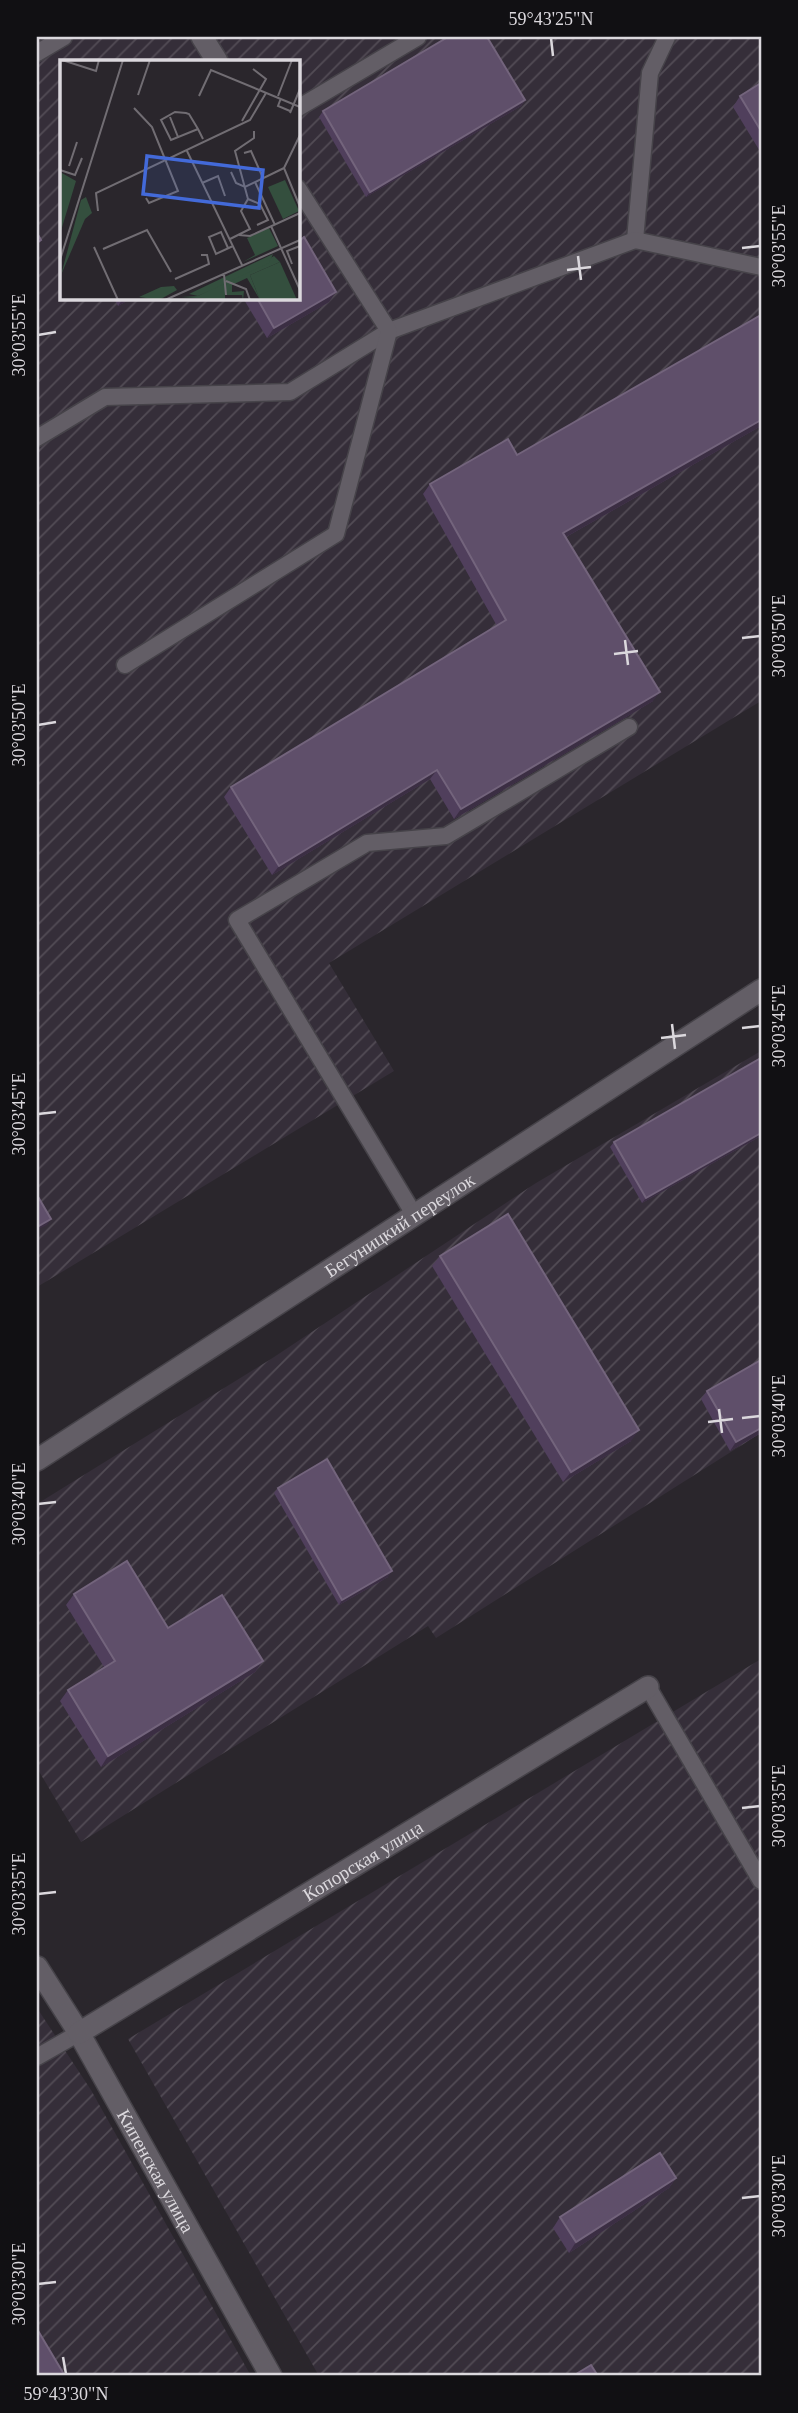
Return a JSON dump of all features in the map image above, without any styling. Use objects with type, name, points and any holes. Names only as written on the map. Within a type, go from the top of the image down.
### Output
[{"type":"street","points":[[202,37],[216,60]]},
{"type":"street","name":"Бегуницкий переулок","points":[[37,1461],[761,990]]},
{"type":"street","name":"Копорская улица","points":[[79,2033],[648,1687]]},
{"type":"street","name":"Кипенская улица","points":[[37,1966],[79,2033],[271,2376]]},
{"type":"lane","points":[[37,53],[64,37]]},
{"type":"lane","points":[[299,107],[418,37]]},
{"type":"lane","points":[[635,240],[650,73],[667,37]]},
{"type":"lane","points":[[125,664],[335,534],[389,331],[299,190]]},
{"type":"lane","points":[[37,438],[105,397],[290,392],[389,331],[635,240],[761,267]]},
{"type":"lane","points":[[415,1216],[237,920],[367,843],[446,836],[629,727]]},
{"type":"lane","points":[[648,1687],[761,1881]]},
{"type":"lane","points":[[37,2057],[79,2033]]},
{"type":"shaded area","points":[[37,37],[761,37],[761,701],[329,963],[394,1071],[37,1287]]},
{"type":"shaded area","points":[[761,1051],[761,1433],[436,1638],[428,1626],[81,1842],[37,1768],[37,1504],[271,1359],[536,1183]]},
{"type":"shaded area","points":[[761,1659],[761,2376],[319,2376],[128,2039]]},
{"type":"shaded area","points":[[37,2008],[91,2090],[251,2376],[37,2376]]},
{"type":"building","points":[[448,37],[487,37],[525,100],[370,192],[323,111]]},
{"type":"building","points":[[761,83],[761,131],[740,96]]},
{"type":"building","points":[[304,237],[336,292],[274,328],[258,299],[299,299],[299,241]]},
{"type":"building","points":[[761,315],[761,420],[563,533],[660,692],[461,809],[437,770],[279,866],[231,787],[506,620],[430,484],[508,439],[517,455]]},
{"type":"building","points":[[761,1058],[761,1133],[646,1198],[614,1142]]},
{"type":"building","points":[[37,1195],[51,1219],[37,1227]]},
{"type":"building","points":[[508,1214],[639,1430],[571,1472],[440,1256]]},
{"type":"building","points":[[761,1360],[761,1428],[736,1442],[707,1391]]},
{"type":"building","points":[[327,1459],[392,1571],[342,1600],[278,1488]]},
{"type":"building","points":[[127,1561],[168,1628],[222,1595],[263,1661],[108,1756],[68,1690],[115,1661],[74,1594]]},
{"type":"building","points":[[660,2153],[676,2178],[576,2242],[560,2217]]},
{"type":"building","points":[[37,2329],[65,2376],[37,2376]]},
{"type":"building","points":[[591,2365],[598,2376],[573,2376]]}]
